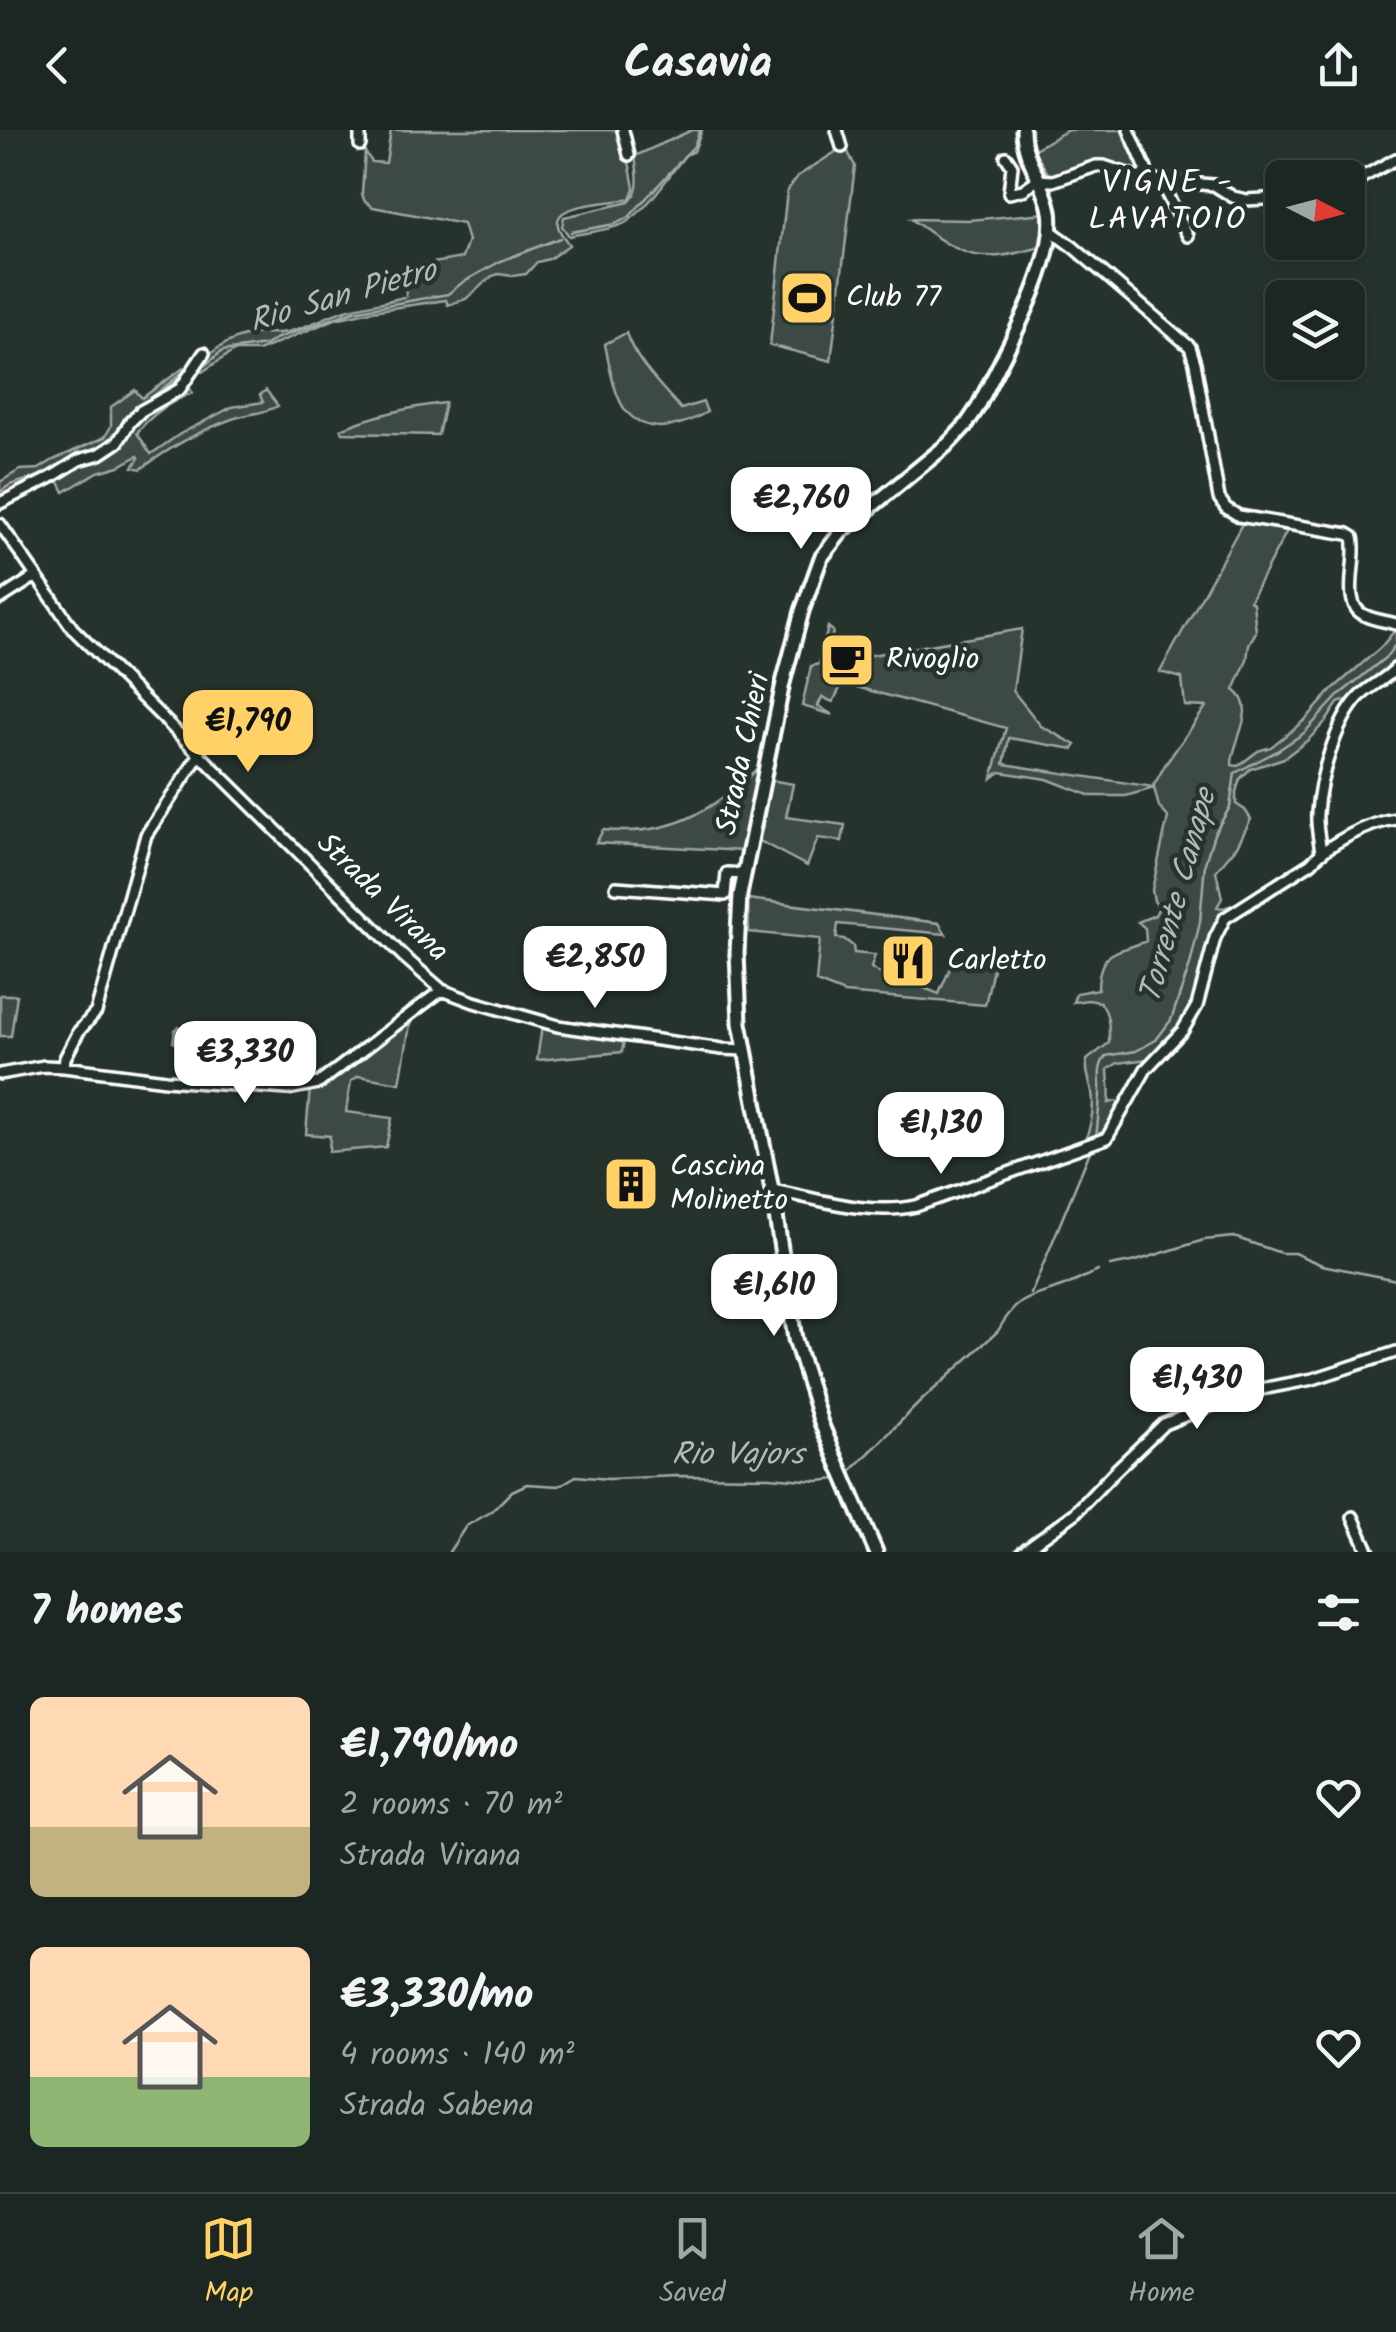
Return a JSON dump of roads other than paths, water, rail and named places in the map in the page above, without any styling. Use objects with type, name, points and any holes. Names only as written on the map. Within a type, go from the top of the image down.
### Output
[{"type":"main road","name":"Strada Chieri","points":[[876,1552],[822,1423],[795,1340],[740,1022],[740,895],[783,683],[821,558],[842,531],[966,426],[1043,270],[1050,230],[1047,197],[1025,150],[1023,130]]},
{"type":"street","points":[[360,130],[360,144]]},
{"type":"street","points":[[623,130],[629,156]]},
{"type":"street","points":[[837,130],[842,146]]},
{"type":"street","points":[[1129,130],[1146,168],[1142,178]]},
{"type":"street","points":[[1006,157],[1012,166],[1009,193],[1037,180],[1053,181],[1096,166],[1160,181],[1214,185],[1246,200],[1265,199]]},
{"type":"street","points":[[1365,176],[1396,159]]},
{"type":"street","points":[[1160,181],[1188,236]]},
{"type":"street","points":[[1050,230],[1190,347],[1219,498],[1226,508],[1240,516],[1353,537],[1354,608],[1364,616],[1396,624]]},
{"type":"street","points":[[0,504],[118,442],[141,410],[180,389],[204,353]]},
{"type":"street","name":"Strada Virana","points":[[0,524],[73,629],[442,990],[558,1026],[745,1050]]},
{"type":"street","points":[[0,599],[36,576]]},
{"type":"street","points":[[1321,851],[1316,816],[1320,784],[1340,729],[1359,697],[1396,668]]},
{"type":"street","points":[[64,1066],[78,1031],[96,1012],[146,835],[200,754]]},
{"type":"street","points":[[772,1190],[896,1210],[1107,1138],[1146,1069],[1182,1030],[1196,1006],[1215,938],[1226,918],[1311,863],[1321,851],[1377,823],[1396,819]]},
{"type":"street","points":[[616,887],[725,895],[727,872],[744,874]]},
{"type":"street","points":[[0,1074],[64,1066],[288,1090],[319,1083],[442,990]]},
{"type":"street","points":[[1022,1552],[1074,1514],[1164,1424],[1246,1392],[1313,1379],[1396,1352]]},
{"type":"street","points":[[1353,1516],[1369,1552]]},
{"type":"waterway","name":"Rio San Pietro","points":[[571,232],[615,224],[629,217],[694,146],[700,130]]},
{"type":"waterway","name":"Rio San Pietro","points":[[197,372],[222,351],[266,345],[354,311],[448,294],[501,261],[560,238]]},
{"type":"waterway","name":"Rio San Pietro","points":[[83,454],[106,443],[136,408],[183,376]]},
{"type":"waterway","name":"Rio San Pietro","points":[[0,492],[50,473]]},
{"type":"waterway","name":"Torrente Canape","points":[[1096,1137],[1100,1070],[1106,1056],[1136,1051],[1156,1040],[1171,1020],[1200,922],[1205,863],[1214,834],[1230,807],[1235,773],[1304,733],[1396,644]]},
{"type":"waterway","name":"Torrente Canape","points":[[1031,1294],[1091,1149]]},
{"type":"waterway","name":"Rio Vajors","points":[[1110,1266],[1204,1240],[1234,1237],[1322,1265],[1396,1280]]},
{"type":"waterway","name":"Rio Vajors","points":[[849,1473],[998,1331],[1020,1303],[1098,1271]]},
{"type":"waterway","name":"Rio Vajors","points":[[449,1552],[466,1526],[527,1484],[559,1486],[576,1476],[837,1479]]},
{"type":"place","name":"Club 77","points":[[807,298]]},
{"type":"place","name":"Rivoglio","points":[[847,660]]},
{"type":"place","name":"Carletto","points":[[908,961]]},
{"type":"place","name":"Cascina Molinetto","points":[[631,1184]]},
{"type":"district","name":"VIGNE - LAVATOIO","points":[[1168,202]]}]
